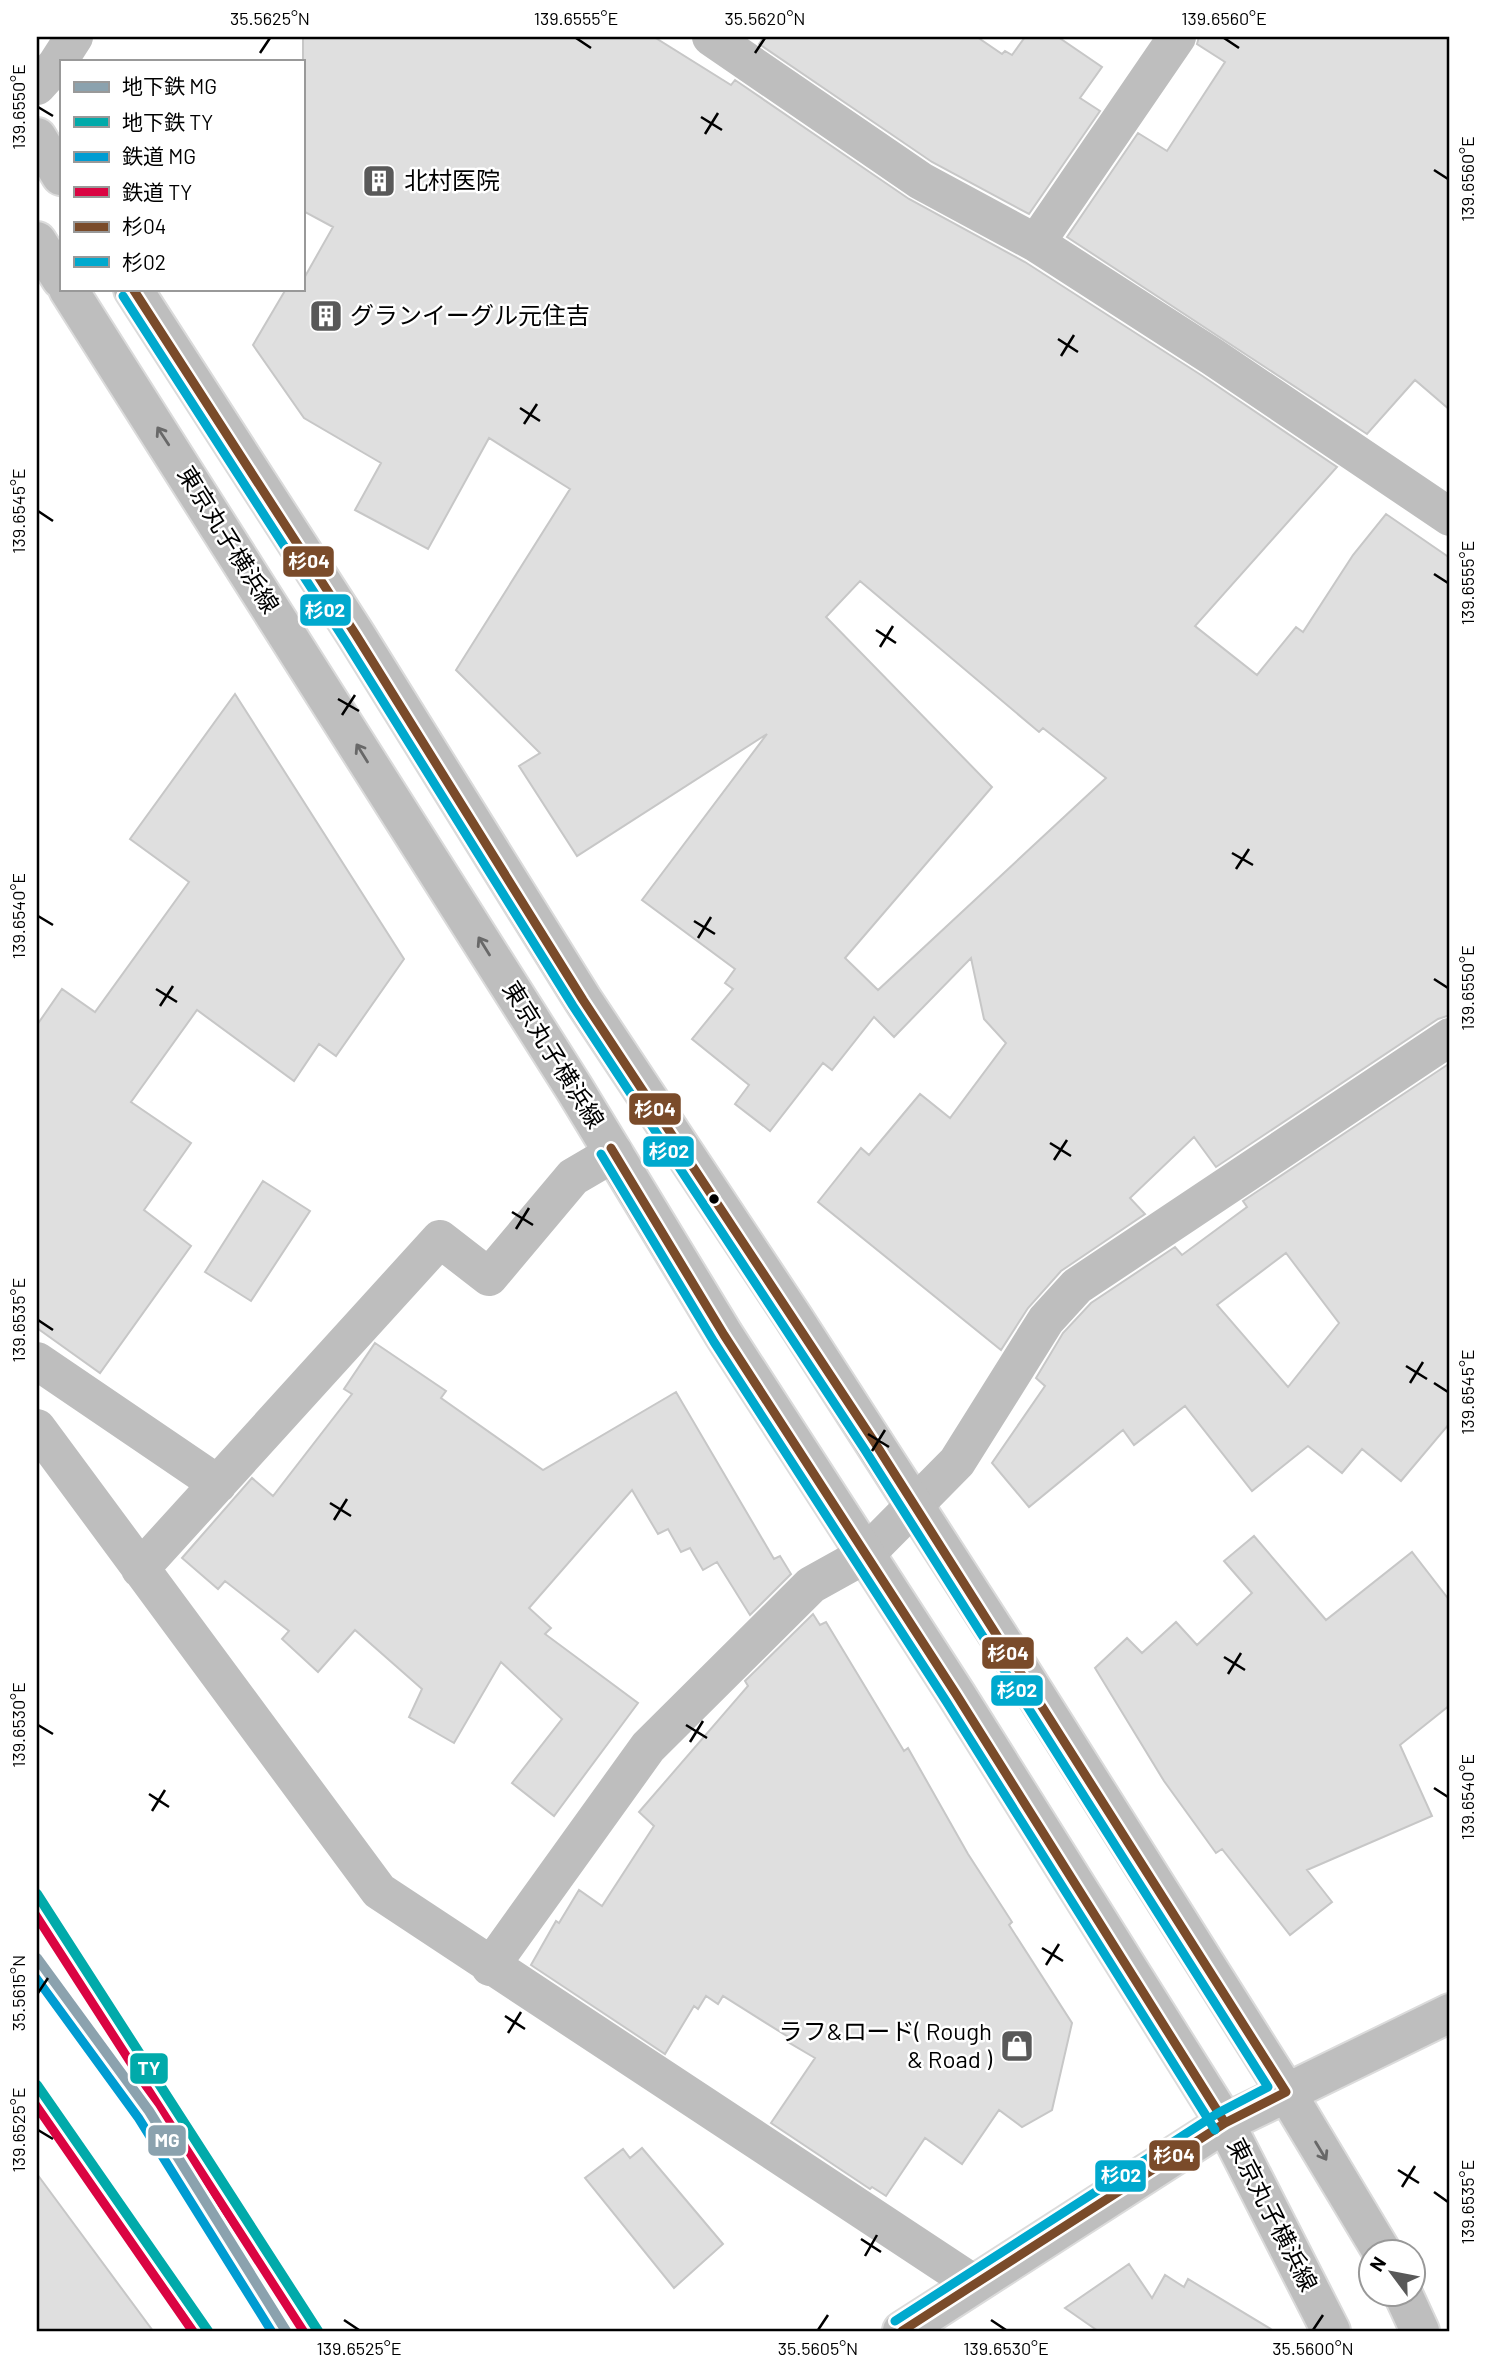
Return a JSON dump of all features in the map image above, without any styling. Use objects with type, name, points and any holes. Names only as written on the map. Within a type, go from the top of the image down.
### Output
[{"type":"main road","points":[[37,86],[56,65],[74,37]]},
{"type":"main road","points":[[1036,243],[1177,37]]},
{"type":"main road","points":[[721,39],[921,181],[1036,243],[1450,517]]},
{"type":"main road","points":[[37,137],[60,174]]},
{"type":"main road","points":[[37,241],[60,277]]},
{"type":"main road","name":"東京丸子横浜線","points":[[69,290],[614,1153],[724,1335],[1224,2123],[1331,2331]]},
{"type":"main road","points":[[134,290],[356,635],[583,1000],[793,1317],[914,1506],[1286,2092],[1373,2238]]},
{"type":"main road","points":[[490,1967],[648,1746],[811,1585],[865,1555],[957,1462],[1046,1320],[1077,1286],[1450,1037]]},
{"type":"main road","points":[[140,1569],[440,1239],[489,1277],[573,1177],[614,1153]]},
{"type":"main road","points":[[37,1361],[218,1484]]},
{"type":"main road","points":[[37,1428],[379,1891],[490,1967],[973,2283]]},
{"type":"main road","points":[[902,2331],[1224,2123],[1450,2013]]},
{"type":"main road","points":[[1409,2308],[1420,2331]]},
{"type":"building","points":[[303,37],[654,37],[731,85],[735,80],[909,199],[1025,262],[1201,375],[1337,467],[1195,626],[1257,675],[1296,627],[1303,632],[1353,555],[1386,514],[1450,558],[1450,1015],[1438,1019],[1216,1167],[1194,1137],[1130,1198],[1145,1214],[1061,1271],[1028,1308],[1001,1350],[818,1202],[861,1148],[869,1155],[920,1094],[950,1118],[1006,1043],[984,1019],[971,958],[894,1037],[874,1017],[832,1070],[823,1063],[770,1131],[735,1104],[749,1085],[692,1039],[733,989],[725,983],[735,969],[642,900],[767,734],[577,856],[519,766],[540,753],[456,670],[570,489],[489,438],[428,549],[355,510],[381,463],[304,418],[253,345],[285,290],[304,290],[304,278],[333,227],[304,212]],"holes":[[[860,581],[1039,732],[1043,728],[1106,778],[878,990],[845,958],[992,787],[826,617]]]},
{"type":"building","points":[[764,37],[977,37],[1002,54],[1005,51],[1012,55],[1025,37],[1058,37],[1102,67],[1080,98],[1100,111],[1029,214],[932,162],[759,44]]},
{"type":"building","points":[[1199,37],[1450,37],[1450,410],[1415,380],[1367,434],[1067,237],[1138,133],[1167,151],[1225,62],[1197,44]]},
{"type":"building","points":[[235,694],[404,959],[336,1056],[319,1044],[294,1081],[197,1010],[131,1102],[191,1143],[144,1210],[191,1246],[100,1373],[37,1328],[37,1025],[62,989],[95,1012],[189,882],[130,839]]},
{"type":"building","points":[[1450,1063],[1450,1423],[1401,1481],[1362,1449],[1342,1473],[1308,1446],[1252,1491],[1185,1406],[1134,1445],[1123,1430],[1029,1507],[992,1463],[1045,1386],[1036,1378],[1063,1333],[1091,1303],[1175,1247],[1182,1255],[1247,1207],[1243,1201]],"holes":[[[1286,1253],[1339,1323],[1288,1387],[1217,1305]]]},
{"type":"building","points":[[263,1181],[310,1211],[251,1301],[205,1272]]},
{"type":"building","points":[[375,1343],[446,1391],[441,1398],[543,1470],[676,1392],[774,1559],[780,1556],[791,1574],[750,1615],[717,1562],[703,1570],[690,1548],[681,1552],[668,1529],[658,1534],[632,1490],[529,1608],[551,1628],[545,1634],[638,1703],[554,1816],[512,1783],[562,1719],[501,1662],[454,1743],[409,1717],[422,1689],[355,1630],[318,1672],[282,1639],[289,1631],[225,1581],[218,1589],[182,1558],[252,1478],[273,1496],[352,1394],[344,1389]]},
{"type":"building","points":[[1254,1536],[1326,1620],[1412,1552],[1450,1601],[1450,1705],[1400,1745],[1432,1816],[1307,1870],[1332,1902],[1290,1935],[1222,1849],[1216,1853],[1164,1781],[1095,1668],[1127,1638],[1142,1653],[1176,1622],[1197,1645],[1252,1593],[1224,1561]]},
{"type":"building","points":[[813,1614],[820,1625],[826,1622],[904,1751],[908,1748],[968,1854],[1012,1922],[1009,1925],[1072,2023],[1052,2110],[1022,2127],[999,2110],[962,2164],[925,2138],[886,2196],[872,2187],[870,2189],[771,2123],[815,2058],[788,2042],[790,2038],[723,1996],[718,2004],[706,1996],[698,2009],[694,2006],[665,2054],[531,1965],[556,1921],[559,1923],[579,1890],[602,1906],[654,1826],[639,1812],[748,1686],[745,1681]]},
{"type":"building","points":[[642,2148],[723,2244],[674,2288],[585,2178],[623,2149],[630,2158]]},
{"type":"building","points":[[37,2174],[153,2331],[37,2331]]},
{"type":"building","points":[[1129,2264],[1152,2298],[1165,2275],[1184,2287],[1188,2279],[1274,2331],[1098,2331],[1065,2308]]},
{"type":"metro line","name":"TY","points":[[37,1894],[318,2331]]},
{"type":"metro line","name":"MG","points":[[37,1958],[149,2111],[286,2331]]},
{"type":"metro line","name":"TY","points":[[37,2085],[208,2331]]},
{"type":"rail line","name":"TY","points":[[37,1916],[304,2331]]},
{"type":"rail line","name":"MG","points":[[37,1978],[139,2118],[272,2331]]},
{"type":"rail line","name":"TY","points":[[37,2106],[193,2331]]},
{"type":"transit line","name":"杉04","points":[[134,290],[356,635],[583,1000],[875,1443],[1286,2092],[1225,2123],[902,2331]]},
{"type":"transit line","name":"杉02","points":[[123,296],[346,642],[573,1006],[865,1450],[1268,2087],[1218,2113],[895,2321]]},
{"type":"transit line","name":"杉04","points":[[611,1148],[724,1335],[956,1694],[1225,2123]]},
{"type":"transit line","name":"杉02","points":[[601,1154],[714,1342],[946,1701],[1215,2130]]},
{"type":"place","name":"北村医院","points":[[379,181]]},
{"type":"place","name":"グランイーグル元住吉","points":[[326,316]]},
{"type":"place","name":"ラフ&ロード( Rough & Road )","points":[[1017,2046]]}]
